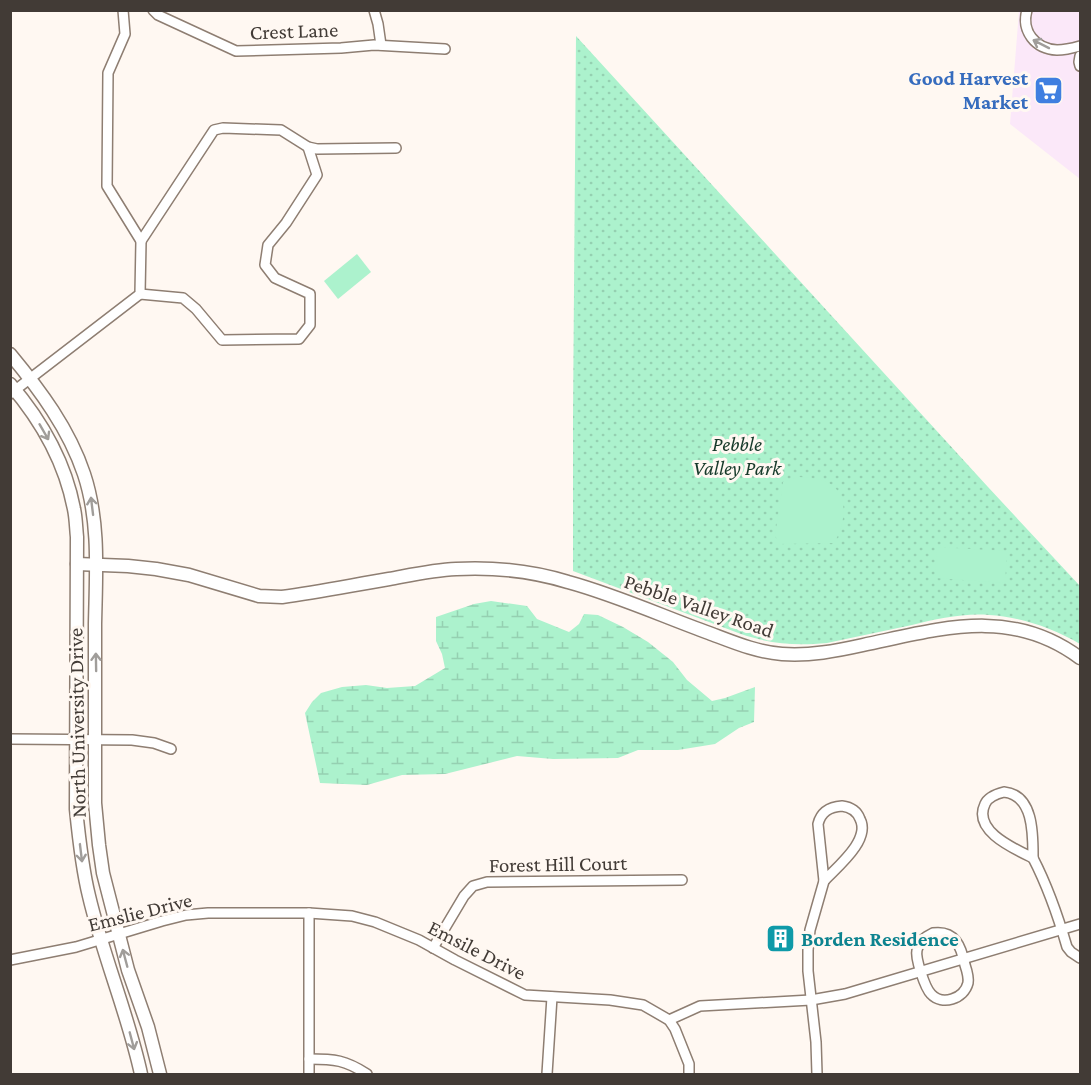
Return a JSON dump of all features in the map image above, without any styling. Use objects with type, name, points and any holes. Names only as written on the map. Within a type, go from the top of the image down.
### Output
[{"type":"street","points":[[123,10],[125,34],[108,73],[107,186],[141,241]]},
{"type":"street","name":"Crest Lane","points":[[153,10],[158,15],[237,51],[381,45],[445,49]]},
{"type":"street","points":[[374,10],[381,45]]},
{"type":"street","points":[[1027,10],[1025,17],[1028,35],[1040,45],[1054,50],[1080,46]]},
{"type":"street","points":[[1080,56],[1080,66]]},
{"type":"street","points":[[140,294],[141,241],[214,130],[223,128],[281,130],[308,147],[317,149],[396,148]]},
{"type":"street","points":[[12,390],[31,379],[140,294],[183,298],[196,309],[222,339],[300,339],[310,325],[310,294],[275,278],[265,266],[268,245],[286,223],[317,175],[308,147]]},
{"type":"street","name":"North University Drive","points":[[10,354],[48,402],[63,428],[83,472],[90,496],[96,547],[95,803],[99,845],[103,873],[128,970],[148,1027],[160,1074]]},
{"type":"street","name":"North University Drive","points":[[12,390],[38,421],[54,449],[63,468],[74,509],[77,537],[76,809],[82,866],[141,1074]]},
{"type":"street","name":"Pebble Valley Road","points":[[77,564],[128,566],[189,574],[266,597],[282,597],[427,572],[502,569],[567,581],[748,648],[779,654],[813,655],[941,628],[978,625],[1001,626],[1048,639],[1080,658]]},
{"type":"street","points":[[10,739],[143,741],[171,749]]},
{"type":"street","points":[[1033,858],[1011,847],[989,831],[984,823],[982,812],[984,805],[992,796],[998,793],[1008,793],[1014,794],[1023,801],[1033,830],[1033,858],[1050,895],[1067,947],[1080,958]]},
{"type":"street","points":[[817,1074],[808,950],[810,930],[824,880],[819,820],[829,809],[838,806],[847,807],[861,820],[863,832],[847,857],[824,880]]},
{"type":"street","name":"Forest Hill Court","points":[[433,948],[464,896],[473,886],[487,882],[682,880]]},
{"type":"street","points":[[309,913],[309,1074]]},
{"type":"street","name":"Emslie Drive","points":[[10,960],[57,951],[186,915],[309,913],[352,916]]},
{"type":"street","name":"Emsile Drive","points":[[352,916],[375,922],[419,940],[525,995],[610,1000],[643,1005],[669,1020]]},
{"type":"street","points":[[689,1074],[689,1064],[669,1020],[700,1006],[811,1000],[845,994],[1080,924]]},
{"type":"street","points":[[933,933],[946,934],[958,943],[968,975],[967,985],[961,995],[952,999],[938,999],[929,993],[921,972],[917,949],[925,938],[933,933]]},
{"type":"street","points":[[547,1074],[552,997]]},
{"type":"street","points":[[309,1059],[344,1062],[367,1074]]},
{"type":"shaded area","points":[[1019,11],[1080,11],[1080,179],[1010,124]]},
{"type":"green space","name":"Pebble Valley Park","points":[[576,36],[1080,586],[1080,644],[1048,628],[1025,621],[1001,616],[979,615],[940,619],[827,643],[773,642],[741,634],[573,571]]},
{"type":"green space","points":[[357,254],[371,272],[338,299],[324,281]]},
{"type":"green space","points":[[799,477],[828,483],[838,491],[843,505],[843,521],[834,543],[780,544],[775,536],[783,482]]},
{"type":"green space","points":[[937,547],[1007,551],[1005,583],[935,578]]},
{"type":"green space","points":[[491,601],[527,606],[537,619],[569,632],[579,624],[584,614],[598,615],[648,642],[673,662],[687,680],[712,701],[755,687],[754,722],[739,728],[715,744],[678,750],[638,750],[618,758],[553,759],[517,756],[445,774],[402,775],[367,785],[320,783],[305,713],[312,702],[321,693],[342,687],[415,686],[445,668],[436,641],[436,617],[474,604]]},
{"type":"place","name":"Good Harvest Market","points":[[1049,90]]},
{"type":"place","name":"Borden Residence","points":[[780,939]]}]
